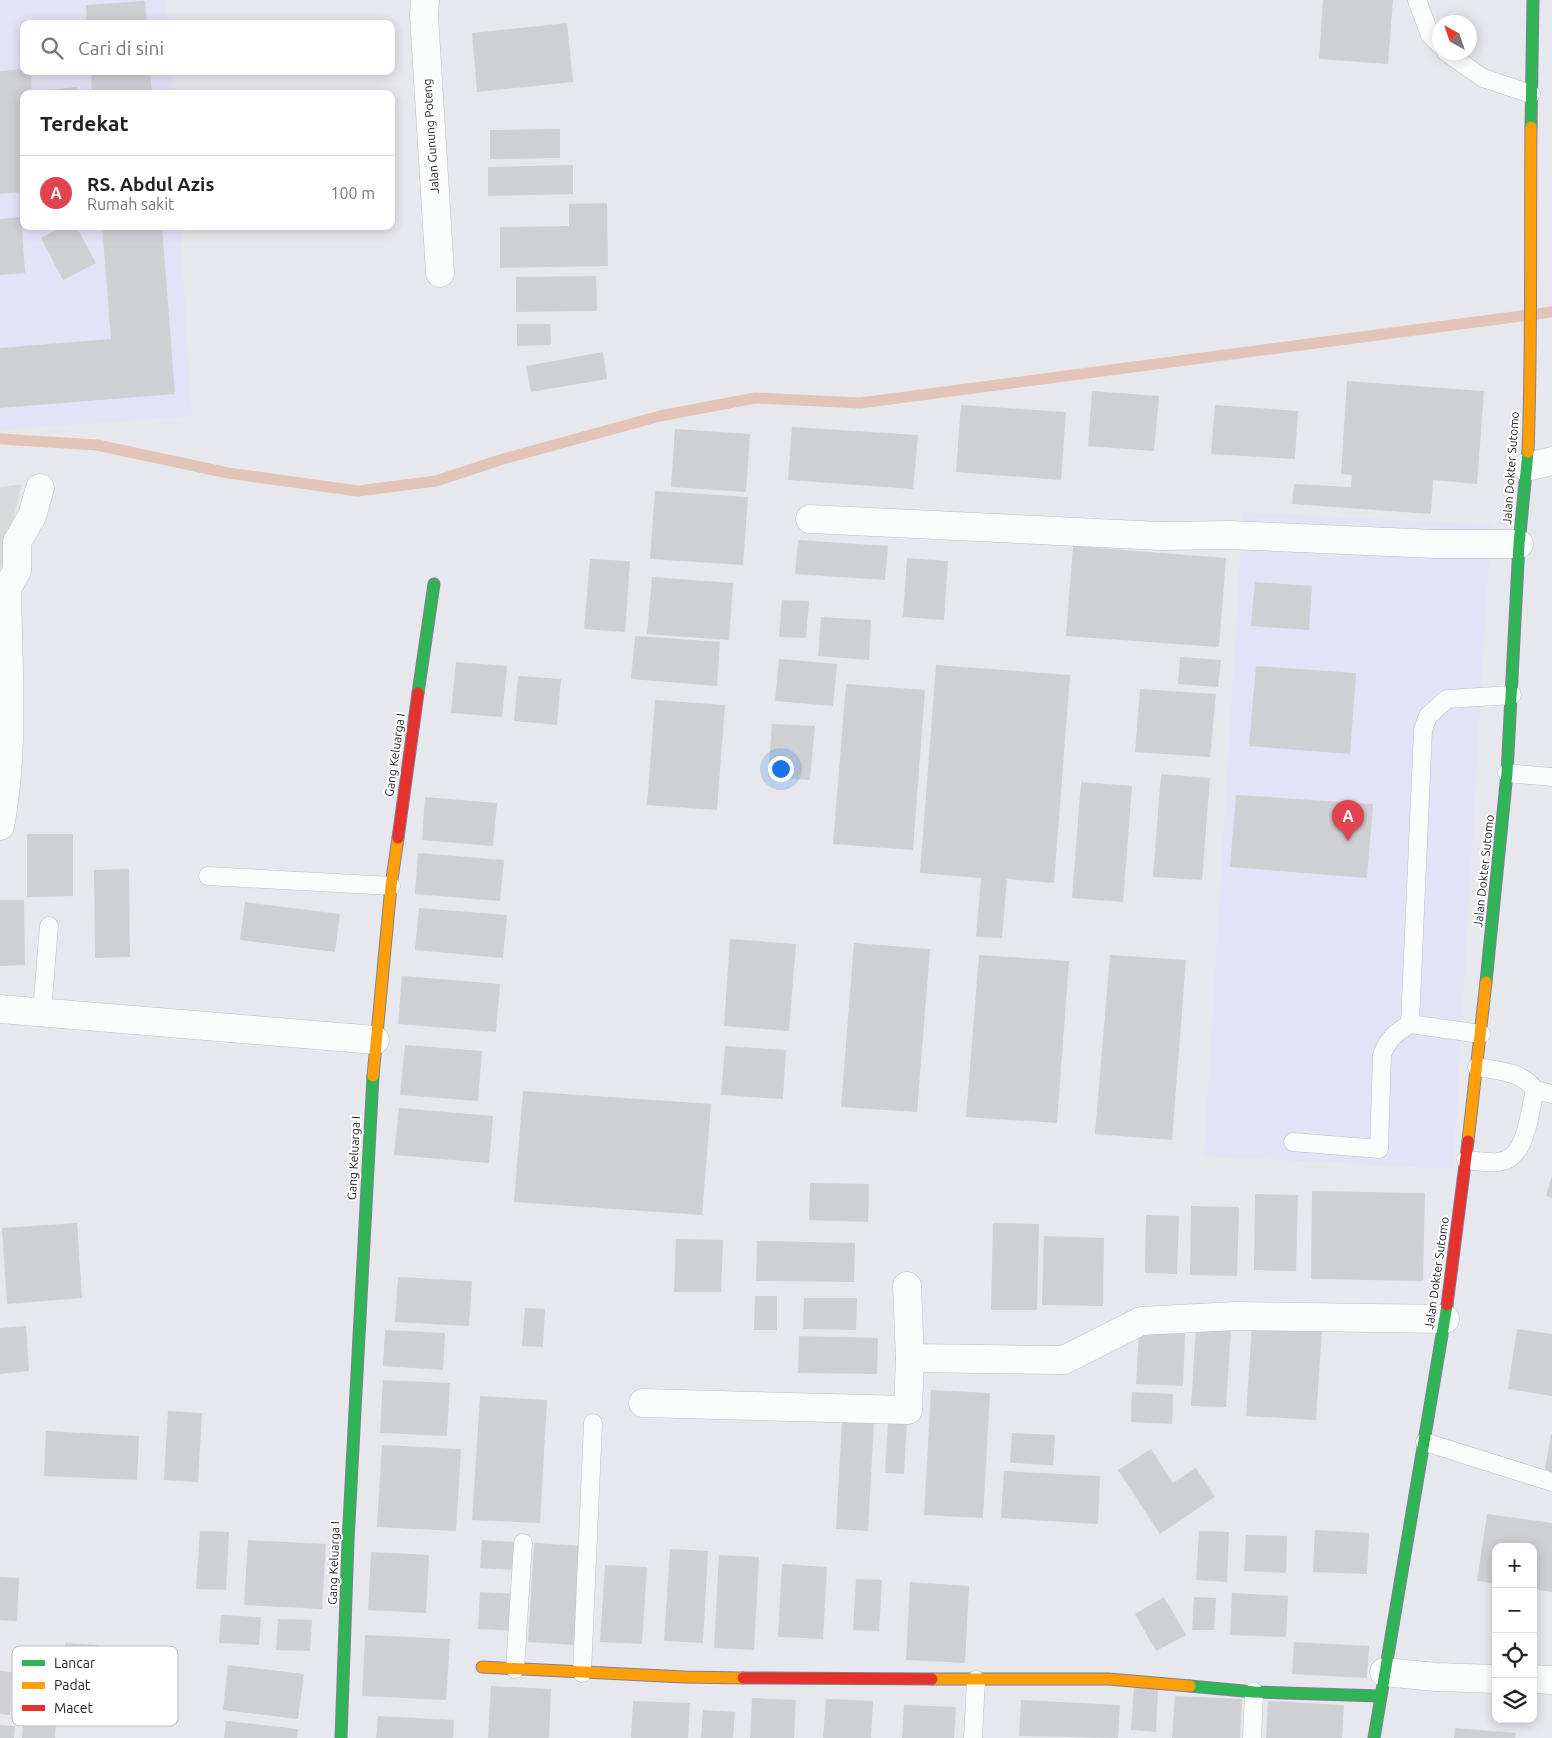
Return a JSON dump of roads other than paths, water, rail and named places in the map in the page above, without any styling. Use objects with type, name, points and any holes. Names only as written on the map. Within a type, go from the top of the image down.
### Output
[{"type":"street","name":"Jalan Gunung Poteng","points":[[425,0],[424,16],[440,273]]},
{"type":"street","name":"Jalan Dokter Sutomo","points":[[1374,1738],[1445,1319],[1466,1160],[1508,773],[1519,544],[1539,464],[1531,371],[1533,0]]},
{"type":"street","points":[[0,826],[4,806],[9,736],[7,588],[17,571],[17,542],[32,516],[40,488]]},
{"type":"street","points":[[810,520],[1160,536],[1230,535],[1435,544],[1519,544]]},
{"type":"street","name":"Gang Keluarga I","points":[[341,1738],[349,1512],[375,1040],[391,886],[434,584]]},
{"type":"street","points":[[0,1009],[375,1040]]},
{"type":"street","points":[[643,1403],[908,1410],[910,1358],[907,1286]]},
{"type":"street","points":[[910,1358],[1064,1360],[1141,1321],[1235,1316],[1445,1319]]},
{"type":"street","points":[[482,1667],[582,1673],[684,1676],[976,1680],[1108,1679],[1254,1692],[1382,1684],[1436,1677],[1492,1678]]},
{"type":"street","points":[[1537,1679],[1552,1680]]},
{"type":"lane","points":[[1417,0],[1432,37]]},
{"type":"lane","points":[[1457,60],[1483,78],[1531,94]]},
{"type":"lane","points":[[1410,1024],[1423,730],[1428,716],[1447,699],[1512,695]]},
{"type":"lane","points":[[1508,773],[1552,777]]},
{"type":"lane","points":[[208,876],[391,886]]},
{"type":"lane","points":[[42,1011],[48,926]]},
{"type":"lane","points":[[1292,1142],[1379,1149],[1382,1054],[1387,1042],[1394,1033],[1410,1024],[1481,1034]]},
{"type":"lane","points":[[1466,1160],[1499,1162],[1512,1157],[1521,1148],[1544,1092],[1519,1075],[1477,1067]]},
{"type":"lane","points":[[582,1673],[593,1422]]},
{"type":"lane","points":[[1425,1442],[1552,1482]]},
{"type":"lane","points":[[515,1669],[523,1543]]},
{"type":"lane","points":[[973,1738],[976,1680]]},
{"type":"lane","points":[[1252,1738],[1254,1692]]},
{"type":"waterway","points":[[0,439],[97,445],[228,473],[358,491],[436,481],[503,459],[660,416],[755,398],[860,403],[1552,312]]},
{"type":"place","name":"RS. Abdul Azis","points":[[1348,841]]}]
